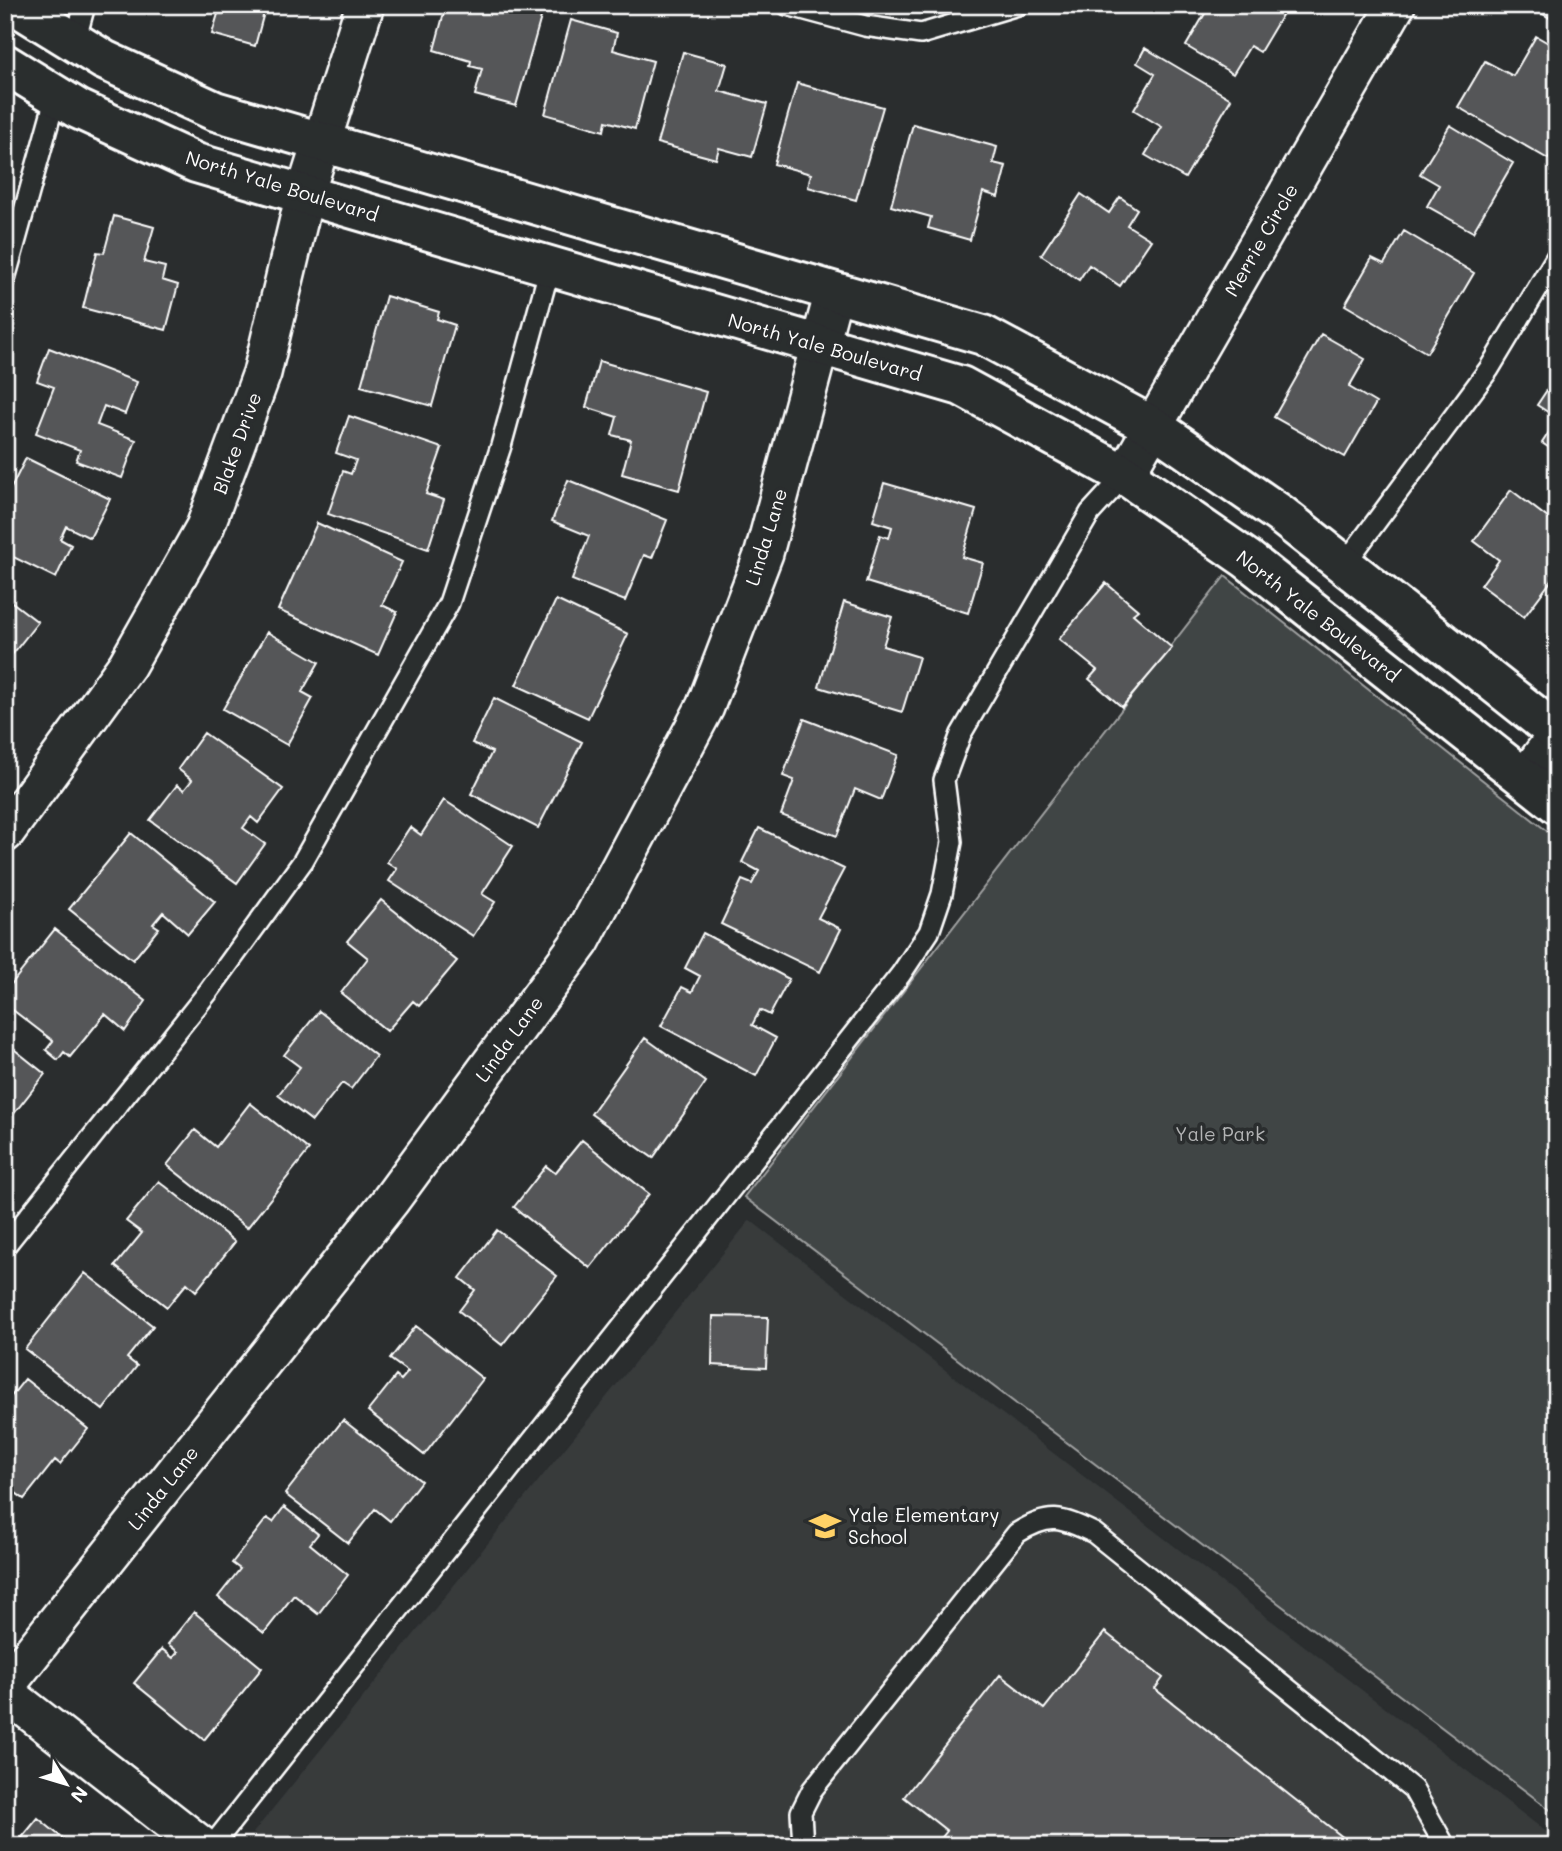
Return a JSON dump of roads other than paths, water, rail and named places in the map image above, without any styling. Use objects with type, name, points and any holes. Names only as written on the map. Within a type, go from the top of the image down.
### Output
[{"type":"street","points":[[15,5],[104,60],[215,111],[982,335],[1154,427],[1280,514],[1557,734],[1525,778]]},
{"type":"street","name":"Blake Drive","points":[[11,816],[128,665],[205,527],[262,373],[305,194],[365,5]]},
{"type":"street","name":"Merrie Circle","points":[[1125,475],[1396,5]]},
{"type":"street","name":"North Yale Boulevard","points":[[5,65],[78,109],[196,163],[961,386],[1125,475],[1247,559],[1557,804]]},
{"type":"street","name":"Linda Lane","points":[[5,1690],[390,1201],[581,941],[705,707],[764,553],[834,292]]},
{"type":"street","points":[[5,1690],[202,1846]]},
{"type":"lane","points":[[75,42],[85,5]]},
{"type":"lane","points":[[787,5],[865,26],[921,34],[1018,5]]},
{"type":"lane","points":[[5,278],[56,96]]},
{"type":"lane","points":[[1344,565],[1489,369],[1557,256]]},
{"type":"lane","points":[[5,1246],[208,992],[303,861],[449,603],[501,446],[550,267]]},
{"type":"lane","points":[[212,1846],[901,974],[922,942],[942,894],[952,842],[944,780],[961,734],[1090,513],[1125,475]]},
{"type":"lane","points":[[803,1846],[801,1812],[812,1790],[1017,1533],[1040,1519],[1068,1520],[1094,1533],[1241,1650],[1413,1789],[1445,1846]]},
{"type":"place","name":"Yale Elementary School","points":[[825,1526]]},
{"type":"park label","name":"Yale Park","points":[[1220,1134]]}]
